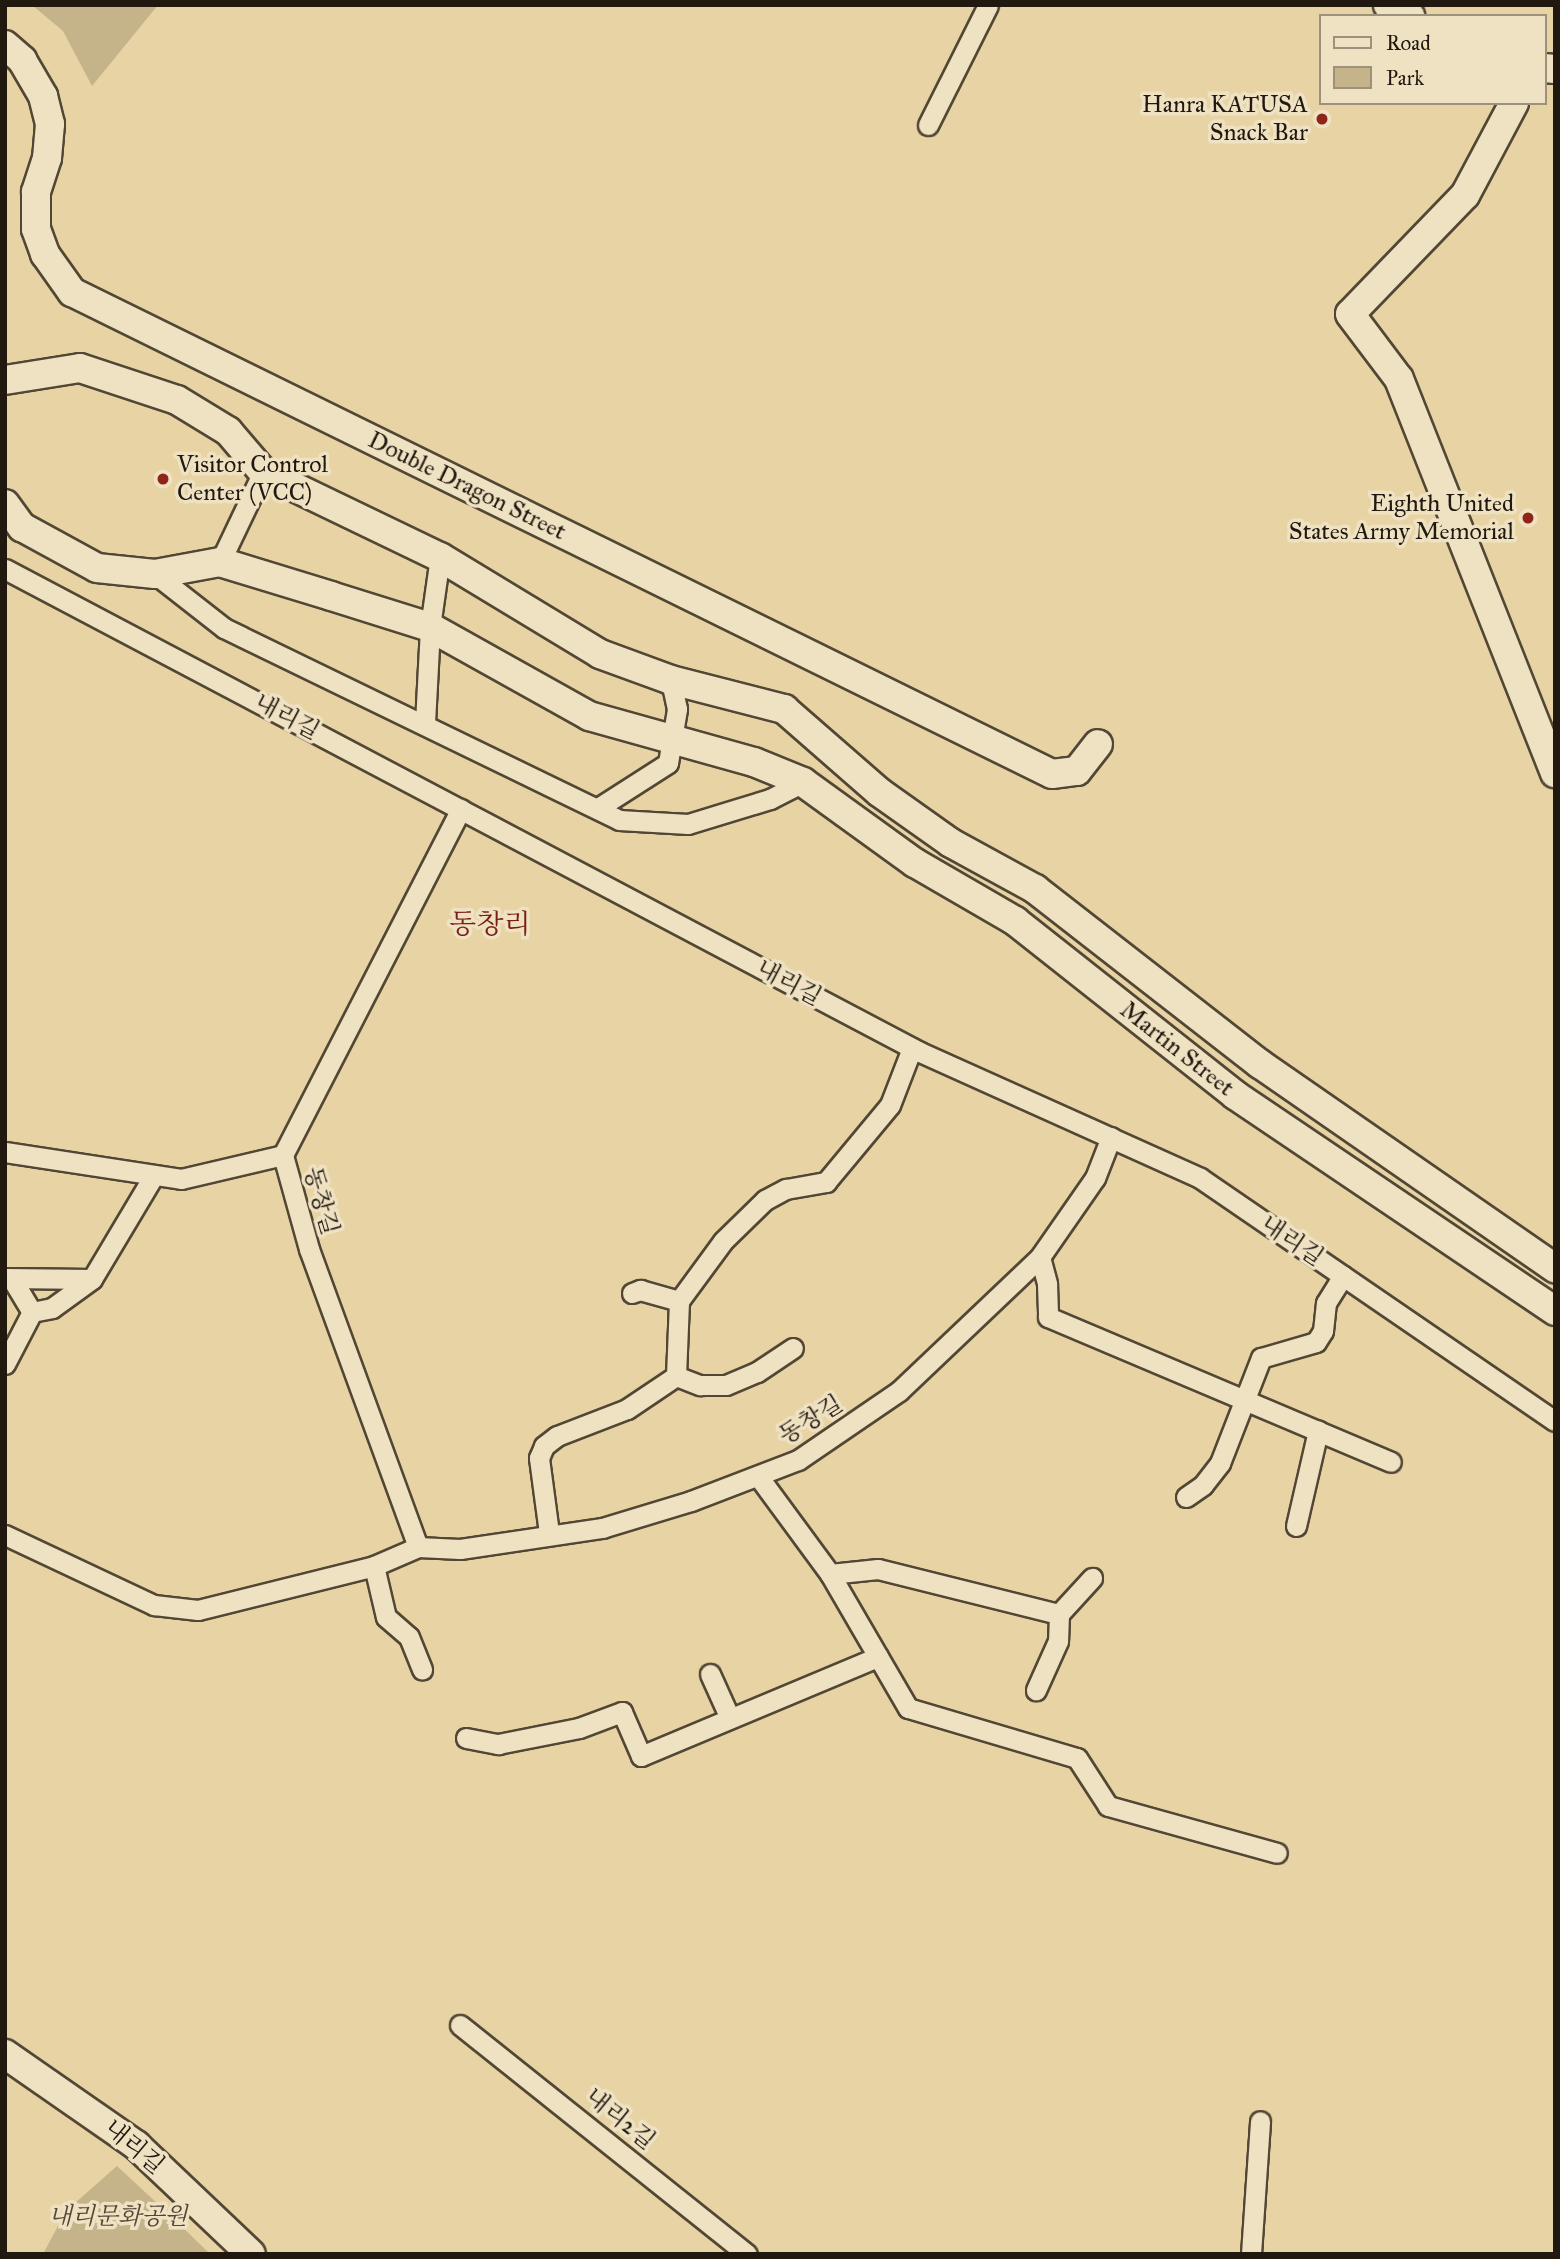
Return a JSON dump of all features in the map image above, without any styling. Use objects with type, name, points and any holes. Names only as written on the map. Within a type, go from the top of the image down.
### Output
[{"type":"main road","points":[[1388,5],[1406,14]]},
{"type":"main road","name":"Double Dragon Street","points":[[5,46],[22,60],[43,96],[50,124],[47,158],[36,192],[37,229],[45,254],[72,292],[1052,774],[1077,771],[1098,744]]},
{"type":"main road","points":[[1513,105],[1465,195],[1350,314],[1399,379],[1553,765]]},
{"type":"main road","points":[[5,380],[79,369],[121,379],[177,400],[228,431],[263,472]]},
{"type":"main road","name":"Martin Street","points":[[263,472],[440,557],[600,654],[671,680],[784,709],[838,752],[879,792],[951,843],[1035,889],[1261,1064],[1555,1268]]},
{"type":"main road","points":[[5,504],[22,527],[97,568],[155,574],[220,562]]},
{"type":"main road","name":"Martin Street","points":[[220,562],[430,626],[589,716],[674,742],[754,762],[803,782],[915,863],[1015,921],[1235,1095],[1555,1311]]},
{"type":"main road","name":"내리길","points":[[5,2054],[136,2145],[251,2254]]},
{"type":"street","points":[[928,125],[988,5]]},
{"type":"street","points":[[220,562],[263,472]]},
{"type":"street","points":[[431,726],[430,626],[440,557]]},
{"type":"street","name":"내리길","points":[[5,569],[912,1048],[1200,1178],[1555,1421]]},
{"type":"street","points":[[155,574],[223,628],[431,726],[619,820],[688,824],[770,799],[803,782]]},
{"type":"street","points":[[598,808],[668,762],[674,742],[677,709],[671,680]]},
{"type":"street","name":"동창길","points":[[418,1547],[309,1249],[283,1155],[461,809]]},
{"type":"street","points":[[676,1376],[679,1301],[723,1241],[765,1200],[786,1189],[826,1182],[890,1105],[912,1048]]},
{"type":"street","name":"동창길","points":[[5,1535],[154,1605],[198,1611],[374,1566],[418,1547],[460,1549],[549,1533],[602,1528],[758,1476],[798,1460],[899,1391],[1040,1257],[1095,1178],[1111,1137]]},
{"type":"street","points":[[5,1153],[181,1179],[283,1155]]},
{"type":"street","points":[[32,1312],[52,1308],[92,1279],[154,1175]]},
{"type":"street","points":[[1040,1257],[1047,1284],[1048,1317],[1391,1462]]},
{"type":"street","points":[[1186,1497],[1203,1485],[1220,1463],[1261,1358],[1316,1342],[1323,1331],[1326,1303],[1343,1276]]},
{"type":"street","points":[[9,1278],[92,1279]]},
{"type":"street","points":[[9,1278],[32,1312]]},
{"type":"street","points":[[632,1293],[640,1290],[679,1301]]},
{"type":"street","points":[[5,1364],[32,1312]]},
{"type":"street","points":[[676,1376],[700,1385],[726,1385],[757,1372],[793,1348]]},
{"type":"street","points":[[549,1533],[539,1458],[544,1446],[557,1436],[628,1409],[676,1376]]},
{"type":"street","points":[[1296,1526],[1318,1432]]},
{"type":"street","points":[[758,1476],[830,1574],[908,1708],[1077,1758],[1108,1806],[1277,1853]]},
{"type":"street","points":[[374,1566],[386,1617],[409,1637],[422,1670]]},
{"type":"street","points":[[830,1574],[878,1569],[1059,1614]]},
{"type":"street","points":[[1036,1690],[1058,1641],[1059,1614],[1092,1578]]},
{"type":"street","points":[[466,1738],[498,1744],[579,1728],[622,1712],[641,1756],[729,1716],[878,1657]]},
{"type":"street","points":[[710,1674],[729,1716]]},
{"type":"street","name":"내리2길","points":[[460,2025],[747,2254]]},
{"type":"street","points":[[1251,2254],[1260,2121]]},
{"type":"green space","points":[[32,5],[158,5],[92,86],[63,31]]},
{"type":"green space","name":"내리문화공원","points":[[117,2166],[210,2254],[43,2254],[66,2211]]},
{"type":"place","name":"Hanra KATUSA Snack Bar","points":[[1322,119]]},
{"type":"place","name":"Visitor Control Center (VCC)","points":[[163,479]]},
{"type":"place","name":"Eighth United States Army Memorial","points":[[1528,518]]},
{"type":"district","name":"동창리","points":[[490,924]]}]
